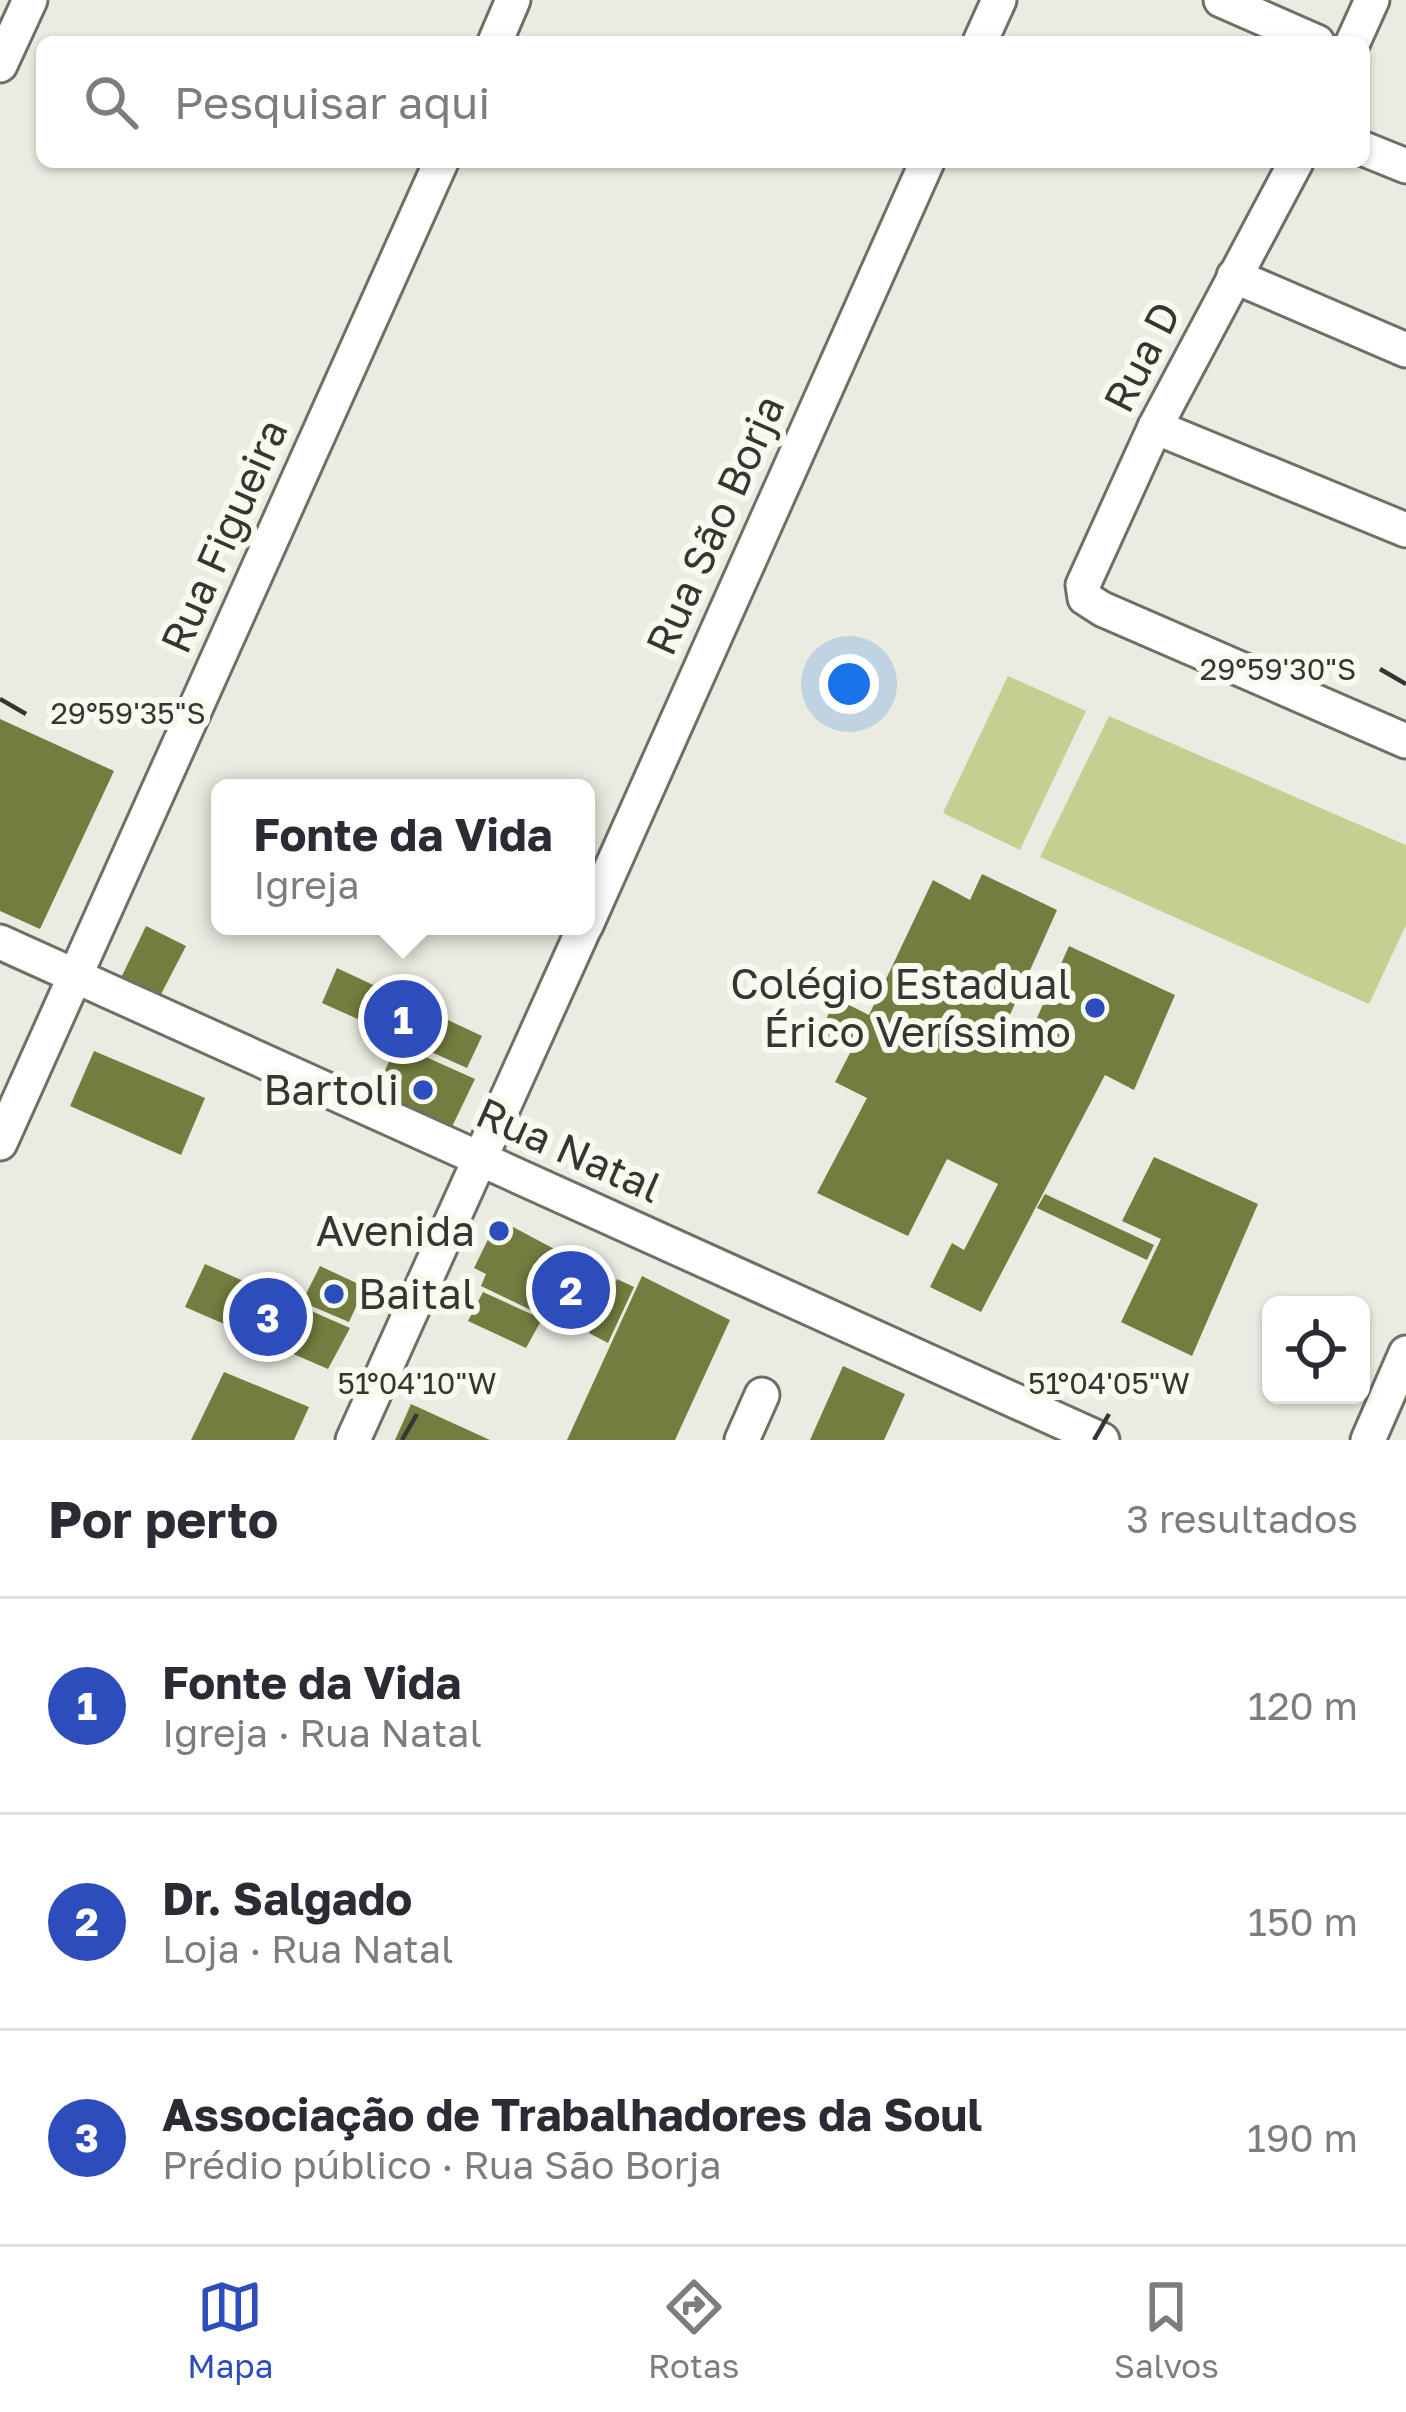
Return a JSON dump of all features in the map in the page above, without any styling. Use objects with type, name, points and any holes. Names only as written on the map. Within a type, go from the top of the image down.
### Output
[{"type":"street","points":[[0,65],[30,0]]},
{"type":"street","points":[[498,36],[513,0]]},
{"type":"street","points":[[983,36],[999,0]]},
{"type":"street","points":[[1221,0],[1303,36]]},
{"type":"street","points":[[1356,36],[1372,0]]},
{"type":"street","points":[[1370,151],[1406,166]]},
{"type":"street","name":"Rua Figueira","points":[[0,1143],[438,168]]},
{"type":"street","name":"Rua São Borja","points":[[595,906],[924,168]]},
{"type":"street","name":"Rua D","points":[[1294,168],[1155,427],[1083,585],[1085,598],[1406,741]]},
{"type":"street","points":[[1234,276],[1406,350]]},
{"type":"street","points":[[1155,427],[1406,530]]},
{"type":"street","name":"Rua São Borja","points":[[353,1440],[582,935]]},
{"type":"street","name":"Rua Natal","points":[[0,942],[1102,1440]]},
{"type":"street","points":[[1368,1440],[1406,1353]]},
{"type":"street","points":[[742,1440],[762,1395]]},
{"type":"green space","points":[[1008,676],[1086,711],[1020,850],[943,813]]},
{"type":"green space","points":[[1109,716],[1406,845],[1406,925],[1369,1004],[1040,857]]},
{"type":"building","points":[[0,719],[114,771],[40,929],[0,911]]},
{"type":"building","points":[[982,874],[1057,910],[1005,1026],[1028,1038],[1069,946],[1175,995],[1134,1090],[1105,1075],[981,1312],[930,1287],[952,1243],[964,1250],[998,1184],[947,1159],[908,1236],[817,1193],[867,1098],[835,1082],[850,1053],[819,1037],[835,998],[869,1015],[933,880],[970,900]]},
{"type":"building","points":[[146,926],[186,946],[158,1000],[119,982]]},
{"type":"building","points":[[337,968],[482,1036],[467,1068],[322,1003]]},
{"type":"building","name":"Bartoli","points":[[397,1044],[475,1079],[448,1135],[371,1101]]},
{"type":"building","points":[[94,1051],[205,1098],[181,1155],[70,1106]]},
{"type":"building","points":[[1154,1157],[1258,1204],[1192,1356],[1121,1322],[1161,1239],[1122,1221]]},
{"type":"building","points":[[1045,1194],[1154,1245],[1147,1260],[1037,1208]]},
{"type":"building","points":[[498,1219],[573,1259],[555,1299],[576,1259],[594,1268],[565,1321],[548,1312],[552,1305],[546,1302],[539,1314],[481,1286],[486,1274],[474,1268]]},
{"type":"building","points":[[205,1264],[350,1328],[328,1369],[185,1307]]},
{"type":"building","name":"Baital","points":[[320,1266],[365,1287],[349,1322],[302,1302]]},
{"type":"building","points":[[597,1270],[614,1279],[586,1332],[568,1323]]},
{"type":"building","points":[[642,1276],[730,1320],[675,1440],[567,1440]]},
{"type":"building","points":[[617,1279],[634,1287],[608,1343],[589,1333]]},
{"type":"building","points":[[483,1292],[542,1319],[526,1348],[468,1321]]},
{"type":"building","points":[[843,1366],[905,1394],[884,1440],[810,1440]]},
{"type":"building","points":[[224,1372],[309,1407],[294,1440],[191,1440]]},
{"type":"building","points":[[411,1404],[490,1440],[395,1440]]},
{"type":"place","name":"Colégio Estadual Érico Veríssimo","points":[[1095,1008]]},
{"type":"place","name":"Fonte da Vida","points":[[403,1019]]},
{"type":"place","name":"Bartoli","points":[[423,1090]]},
{"type":"place","name":"Avenida","points":[[499,1231]]},
{"type":"place","name":"Dr. Salgado","points":[[571,1290]]},
{"type":"place","name":"Baital","points":[[334,1294]]},
{"type":"place","name":"Associação de Trabalhadores da Soul","points":[[268,1317]]}]
